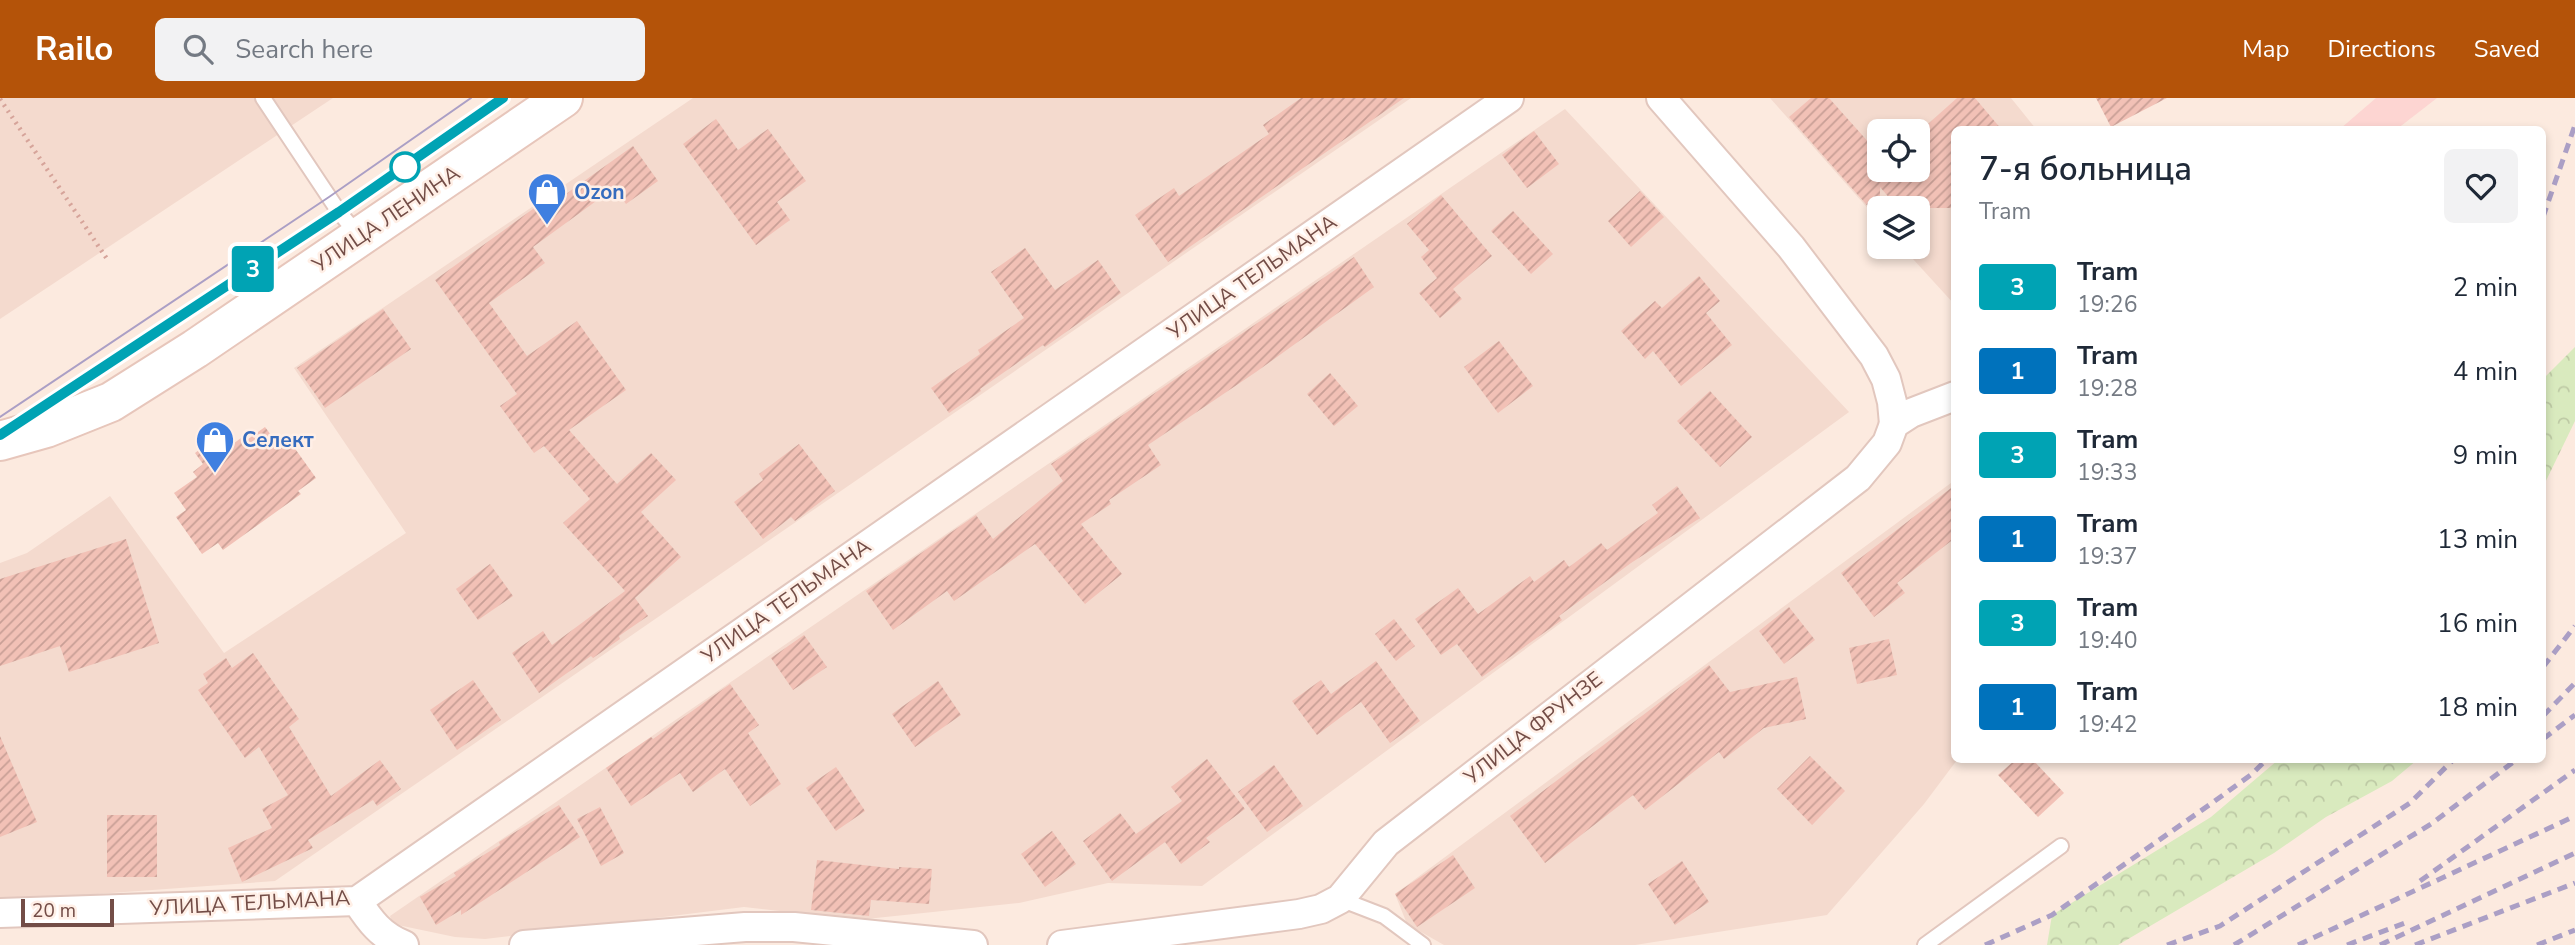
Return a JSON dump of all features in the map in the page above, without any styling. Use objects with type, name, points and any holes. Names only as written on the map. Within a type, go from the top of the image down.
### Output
[{"type":"main road","name":"УЛИЦА ЛЕНИНА","points":[[8,443],[111,402],[195,349],[563,98]]},
{"type":"street","name":"УЛИЦА ТЕЛЬМАНА","points":[[0,913],[357,901],[1509,98]]},
{"type":"street","points":[[1661,98],[1791,247],[1874,356],[1892,402],[1894,424],[1911,413],[1951,398]]},
{"type":"street","name":"УЛИЦА ФРУНЗЕ","points":[[1062,945],[1299,915],[1321,909],[1340,899],[1386,843],[1404,828],[1858,478],[1887,443],[1894,424]]},
{"type":"street","points":[[357,901],[377,930],[404,945]]},
{"type":"street","points":[[524,945],[703,929],[794,927],[973,945]]},
{"type":"lane","points":[[263,98],[339,212],[359,237]]},
{"type":"lane","points":[[1925,945],[2061,846]]},
{"type":"lane","points":[[1340,899],[1384,916],[1423,945]]},
{"type":"path","points":[[0,99],[107,259]]},
{"type":"shaded area","points":[[0,98],[333,98],[0,319]]},
{"type":"shaded area","points":[[693,98],[1411,98],[275,881],[0,901],[0,563],[27,553],[110,496],[224,653],[406,533],[294,368]]},
{"type":"shaded area","points":[[1770,98],[2011,98],[2034,126],[1951,126],[1951,301],[1913,259],[1930,259],[1930,196],[1867,196],[1867,207]]},
{"type":"shaded area","points":[[2376,98],[2437,98],[2401,126],[2343,126]]},
{"type":"shaded area","points":[[1565,109],[1849,412],[1202,886],[1108,883],[1019,903],[857,920],[744,907],[485,939],[455,937],[393,924],[390,916]]},
{"type":"shaded area","points":[[1951,483],[1951,763],[1955,763],[1924,804],[1827,915],[1635,945],[1444,945],[1407,924],[1395,894]]},
{"type":"green space","points":[[2575,347],[2575,421],[2546,481],[2546,376]]},
{"type":"green space","points":[[2274,763],[2413,763],[2392,781],[2326,817],[2274,853],[2118,945],[2047,945],[2052,915],[2211,817]]},
{"type":"building","points":[[1301,98],[1404,98],[1168,262],[1135,215],[1174,188],[1179,196],[1269,134],[1263,125]]},
{"type":"building","points":[[1811,98],[1829,98],[1867,140],[1867,182],[1930,182],[1930,122],[1957,98],[1975,98],[1999,126],[1951,126],[1951,208],[1930,208],[1930,196],[1888,196],[1880,187],[1880,196],[1867,196],[1867,205],[1789,117]]},
{"type":"building","points":[[2096,98],[2167,98],[2113,126]]},
{"type":"building","points":[[716,119],[738,150],[768,129],[806,181],[777,202],[790,220],[756,245],[683,144]]},
{"type":"building","points":[[1534,131],[1559,164],[1527,188],[1502,155]]},
{"type":"building","points":[[633,146],[658,181],[626,204],[614,188],[533,247],[545,263],[489,303],[527,356],[577,321],[626,390],[569,430],[617,484],[651,453],[676,480],[641,512],[681,557],[635,598],[648,616],[619,636],[620,639],[539,693],[512,653],[543,631],[552,645],[625,591],[563,523],[590,499],[544,446],[534,453],[500,406],[517,394],[435,280],[562,188],[566,194]]},
{"type":"building","points":[[1640,191],[1664,217],[1631,247],[1608,221]]},
{"type":"building","points":[[1441,195],[1492,256],[1453,289],[1462,299],[1440,318],[1419,293],[1437,278],[1421,257],[1429,250],[1407,224]]},
{"type":"building","points":[[1513,211],[1553,254],[1531,274],[1491,231]]},
{"type":"building","points":[[1025,248],[1055,290],[1098,260],[1121,293],[949,413],[931,388],[980,354],[978,350],[1024,318],[991,272]]},
{"type":"building","points":[[1354,257],[1374,287],[1148,445],[1161,465],[1109,500],[1111,504],[1081,524],[1122,574],[1085,604],[1035,544],[954,601],[947,591],[893,630],[866,591],[976,515],[993,539],[1063,481],[1051,464]]},
{"type":"building","points":[[1699,276],[1720,301],[1706,313],[1732,345],[1681,386],[1653,351],[1645,359],[1621,331],[1655,301],[1662,308]]},
{"type":"building","points":[[383,309],[411,349],[325,408],[297,368]]},
{"type":"building","points":[[1499,341],[1533,386],[1498,413],[1464,367]]},
{"type":"building","points":[[1330,373],[1358,406],[1334,426],[1307,394]]},
{"type":"building","points":[[1710,391],[1752,437],[1720,467],[1677,421]]},
{"type":"building","points":[[265,427],[277,443],[286,436],[316,478],[298,491],[301,494],[223,550],[218,543],[202,554],[176,517],[186,510],[174,493],[197,477],[193,472],[203,464],[195,453],[216,437],[225,450],[241,438],[244,442]]},
{"type":"building","points":[[799,444],[835,491],[795,521],[791,517],[763,539],[734,502],[763,480],[759,474]]},
{"type":"building","points":[[1677,486],[1700,518],[1631,563],[1559,616],[1562,620],[1482,677],[1457,644],[1441,655],[1415,619],[1458,588],[1478,614],[1530,576],[1534,582],[1564,560],[1569,567],[1601,543],[1607,550],[1658,513],[1652,505]]},
{"type":"building","points":[[1951,488],[1951,541],[1897,583],[1905,593],[1874,617],[1841,573]]},
{"type":"building","points":[[126,539],[159,643],[69,672],[60,646],[0,666],[0,579]]},
{"type":"building","points":[[490,564],[513,596],[478,620],[456,589]]},
{"type":"building","points":[[1789,607],[1815,640],[1784,664],[1759,631]]},
{"type":"building","points":[[1394,619],[1415,646],[1396,661],[1375,634]]},
{"type":"building","points":[[804,635],[827,667],[793,690],[771,658]]},
{"type":"building","points":[[1889,639],[1897,675],[1857,684],[1849,648]]},
{"type":"building","points":[[253,653],[299,719],[289,727],[331,796],[380,760],[401,789],[377,806],[373,800],[308,840],[313,848],[242,882],[228,848],[272,828],[262,809],[288,795],[259,747],[245,758],[198,690],[208,683],[203,674],[226,658],[232,668]]},
{"type":"building","points":[[1376,661],[1420,721],[1390,743],[1361,702],[1317,735],[1292,701],[1321,680],[1331,694]]},
{"type":"building","points":[[1709,665],[1730,692],[1797,677],[1806,719],[1764,728],[1724,759],[1719,752],[1645,810],[1633,795],[1545,863],[1510,816]]},
{"type":"building","points":[[473,680],[501,720],[457,750],[430,710]]},
{"type":"building","points":[[938,681],[961,715],[915,747],[892,714]]},
{"type":"building","points":[[730,684],[759,725],[748,733],[781,784],[750,806],[725,769],[693,792],[680,773],[631,806],[606,768],[651,737],[653,739]]},
{"type":"building","points":[[0,736],[37,822],[0,837]]},
{"type":"building","points":[[1810,756],[1845,791],[1812,825],[1777,789]]},
{"type":"building","points":[[1207,759],[1245,809],[1206,838],[1210,842],[1181,864],[1165,842],[1112,881],[1083,841],[1120,813],[1136,834],[1182,801],[1171,787]]},
{"type":"building","points":[[2012,763],[2036,763],[2064,793],[2038,817],[1998,775]]},
{"type":"building","points":[[1274,765],[1303,806],[1267,832],[1238,792]]},
{"type":"building","points":[[836,767],[865,811],[836,831],[806,788]]},
{"type":"building","points":[[559,805],[580,837],[461,915],[461,910],[436,925],[420,897],[456,876],[454,873]]},
{"type":"building","points":[[600,807],[624,853],[601,866],[577,819]]},
{"type":"building","points":[[107,815],[157,815],[157,877],[107,877]]},
{"type":"building","points":[[1052,831],[1076,864],[1045,887],[1021,854]]},
{"type":"building","points":[[1453,855],[1475,888],[1417,927],[1395,894]]},
{"type":"building","points":[[817,860],[899,869],[932,869],[929,904],[871,900],[869,916],[811,910]]},
{"type":"building","points":[[1682,861],[1709,902],[1675,925],[1648,884]]},
{"type":"tram line","points":[[0,417],[329,197],[471,98]]},
{"type":"tram line","points":[[0,435],[339,212],[503,98]]},
{"type":"tram line","name":"3","points":[[0,435],[339,212],[503,98]]},
{"type":"railway","points":[[2546,208],[2575,125]]},
{"type":"railway","points":[[2546,663],[2575,626]]},
{"type":"railway","points":[[2546,713],[2575,683]]},
{"type":"railway","points":[[2546,737],[2575,715]]},
{"type":"railway","points":[[1985,945],[2052,915],[2212,803],[2263,763]]},
{"type":"railway","points":[[2167,945],[2220,926],[2410,803],[2450,763]]},
{"type":"railway","points":[[2234,945],[2431,824],[2512,763]]},
{"type":"railway","points":[[2420,881],[2575,770]]},
{"type":"railway","points":[[2298,945],[2575,816]]},
{"type":"railway","points":[[2380,945],[2575,853]]},
{"type":"railway","points":[[2415,945],[2575,883]]},
{"type":"railway","points":[[2347,945],[2405,923]]},
{"type":"railway","points":[[2537,945],[2575,930]]},
{"type":"place","name":"Ozon","points":[[547,226]]},
{"type":"place","name":"Селект","points":[[215,474]]}]
